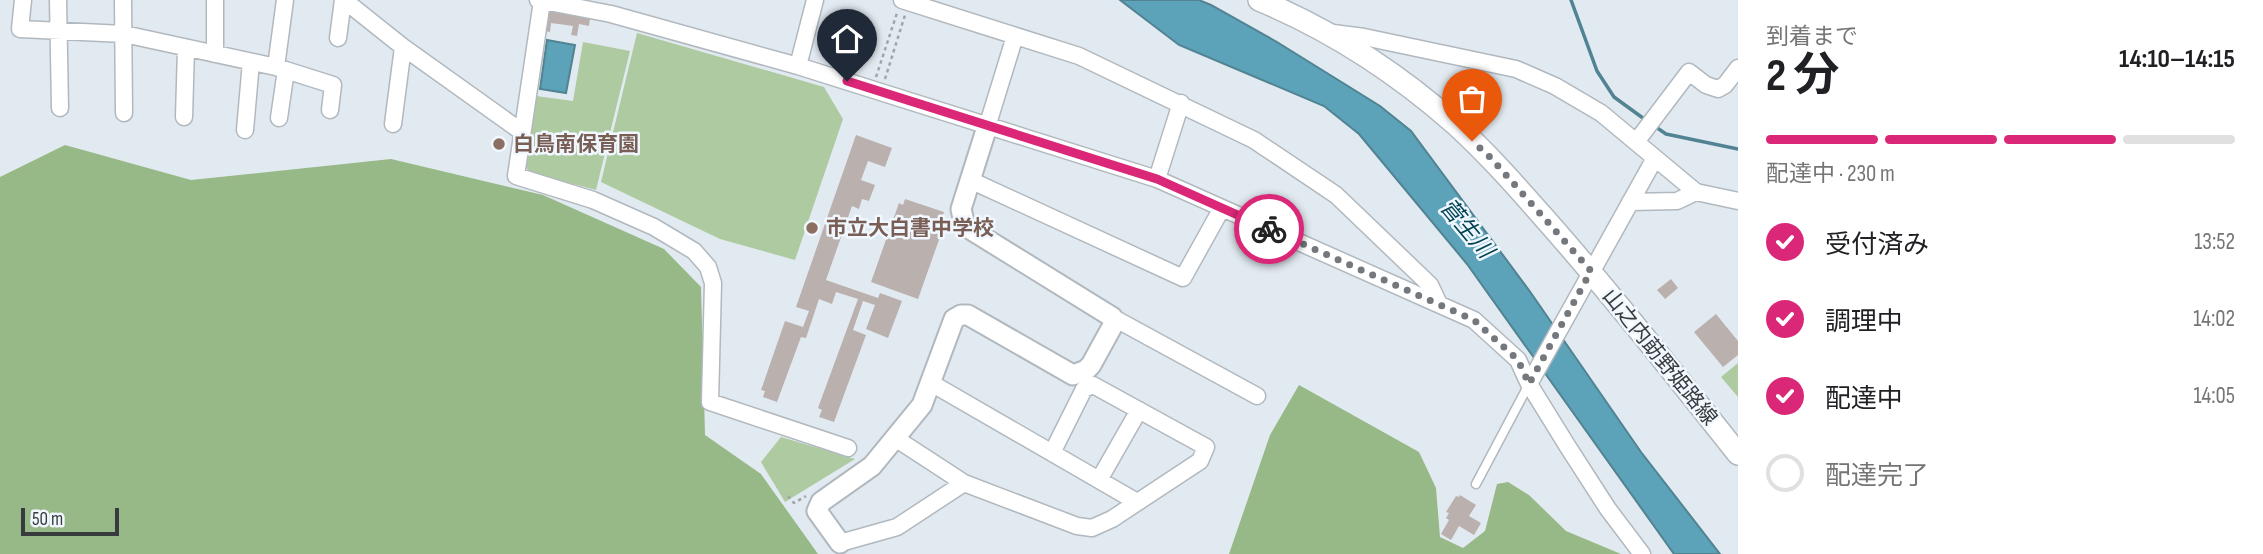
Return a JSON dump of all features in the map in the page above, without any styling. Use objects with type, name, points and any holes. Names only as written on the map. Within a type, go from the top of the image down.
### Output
[{"type":"main road","name":"山之内莇野姫路線","points":[[1259,0],[1329,33],[1374,62],[1454,123],[1491,158],[1738,454]]},
{"type":"street","points":[[23,0],[20,29],[124,34],[281,69],[333,85],[330,110]]},
{"type":"street","points":[[58,0],[60,108]]},
{"type":"street","points":[[123,0],[124,113]]},
{"type":"street","points":[[215,0],[215,54]]},
{"type":"street","points":[[279,118],[285,0]]},
{"type":"street","points":[[338,38],[344,0],[403,47],[522,132]]},
{"type":"street","points":[[848,448],[710,402],[713,283],[708,267],[694,251],[654,227],[593,200],[516,176],[540,0],[612,7],[1157,179],[1474,320],[1518,360],[1532,379],[1608,509],[1642,554]]},
{"type":"street","points":[[798,66],[815,0]]},
{"type":"street","points":[[903,5],[1079,56],[1254,140],[1336,195],[1430,285],[1438,304]]},
{"type":"street","points":[[1329,33],[1364,37],[1516,69],[1555,86],[1601,113],[1646,130]]},
{"type":"street","points":[[1015,36],[961,209],[965,226],[1112,317],[1257,396]]},
{"type":"street","points":[[393,124],[403,47]]},
{"type":"street","points":[[184,117],[186,48]]},
{"type":"street","points":[[245,130],[251,62]]},
{"type":"street","points":[[1646,130],[1689,72],[1706,85],[1718,89],[1725,85],[1738,68]]},
{"type":"street","points":[[1157,179],[1181,103]]},
{"type":"street","points":[[1646,130],[1655,158],[1696,192],[1738,201]]},
{"type":"street","points":[[1532,379],[1655,158]]},
{"type":"street","points":[[970,180],[1183,278],[1222,208]]},
{"type":"street","points":[[1630,202],[1677,201],[1696,192]]},
{"type":"street","points":[[964,483],[897,527],[840,543],[817,511],[821,502],[872,466],[922,405],[949,326],[954,319],[968,315],[1073,375],[1081,373],[1091,365],[1113,325],[1112,317]]},
{"type":"street","points":[[931,383],[1137,502]]},
{"type":"street","points":[[895,438],[964,483],[1077,526],[1091,528],[1112,519],[1200,461],[1206,447],[1093,385],[1084,389],[1052,453]]},
{"type":"street","points":[[1099,480],[1139,410]]},
{"type":"lane","points":[[1476,484],[1532,379]]},
{"type":"path","points":[[876,91],[903,5]]},
{"type":"path","points":[[876,91],[903,5]]},
{"type":"green space","points":[[637,33],[824,87],[843,119],[795,260],[720,239],[601,182]]},
{"type":"green space","points":[[583,42],[630,51],[596,190],[529,172],[526,167],[536,96],[573,101]]},
{"type":"green space","points":[[65,145],[191,180],[391,159],[543,195],[664,249],[701,287],[705,435],[761,474],[818,554],[0,554],[0,177]]},
{"type":"green space","points":[[1738,363],[1738,397],[1721,377]]},
{"type":"green space","points":[[1299,385],[1419,452],[1436,488],[1440,537],[1463,548],[1485,531],[1497,484],[1508,482],[1529,495],[1566,531],[1621,554],[1229,554],[1270,435]]},
{"type":"green space","points":[[781,437],[855,459],[785,502],[761,462]]},
{"type":"water","name":"菅生川","points":[[1120,0],[1199,0],[1211,5],[1380,106],[1411,131],[1531,293],[1641,452],[1720,554],[1674,554],[1467,264],[1359,134],[1324,106],[1179,45]]},
{"type":"water","points":[[547,40],[575,45],[566,93],[540,89]]},
{"type":"building","points":[[548,11],[590,18],[589,26],[579,24],[577,36],[571,35],[573,26],[551,23],[550,32],[544,31]]},
{"type":"building","points":[[856,135],[892,148],[885,167],[868,161],[861,180],[875,185],[869,201],[862,199],[859,209],[852,206],[826,280],[878,298],[880,293],[902,301],[888,338],[866,329],[875,305],[863,301],[853,330],[866,335],[834,422],[819,417],[822,410],[818,408],[858,299],[836,292],[832,304],[819,299],[806,338],[801,337],[777,402],[763,397],[765,391],[761,390],[785,321],[803,327],[809,311],[796,307]]},
{"type":"building","points":[[905,199],[944,212],[942,219],[946,220],[918,299],[871,282],[899,203],[903,205]]},
{"type":"building","points":[[1671,279],[1678,288],[1665,299],[1657,290]]},
{"type":"building","points":[[1716,314],[1738,341],[1738,355],[1723,367],[1694,332]]},
{"type":"building","points":[[1460,495],[1476,505],[1469,516],[1481,523],[1474,535],[1459,526],[1451,540],[1441,534],[1449,520],[1446,518],[1449,513],[1446,512],[1456,496]]},
{"type":"waterway","points":[[1571,0],[1597,71],[1614,97],[1647,121]]},
{"type":"waterway","points":[[1653,125],[1666,134],[1738,149]]},
{"type":"way so far","points":[[1269,229],[1474,320],[1518,360],[1529,384],[1591,271],[1491,158],[1472,141]]},
{"type":"place","name":"白鳥南保育園","points":[[499,144]]},
{"type":"place","name":"市立大白書中学校","points":[[812,228]]},
{"type":"route","points":[[847,81],[1157,179],[1269,229]]}]
